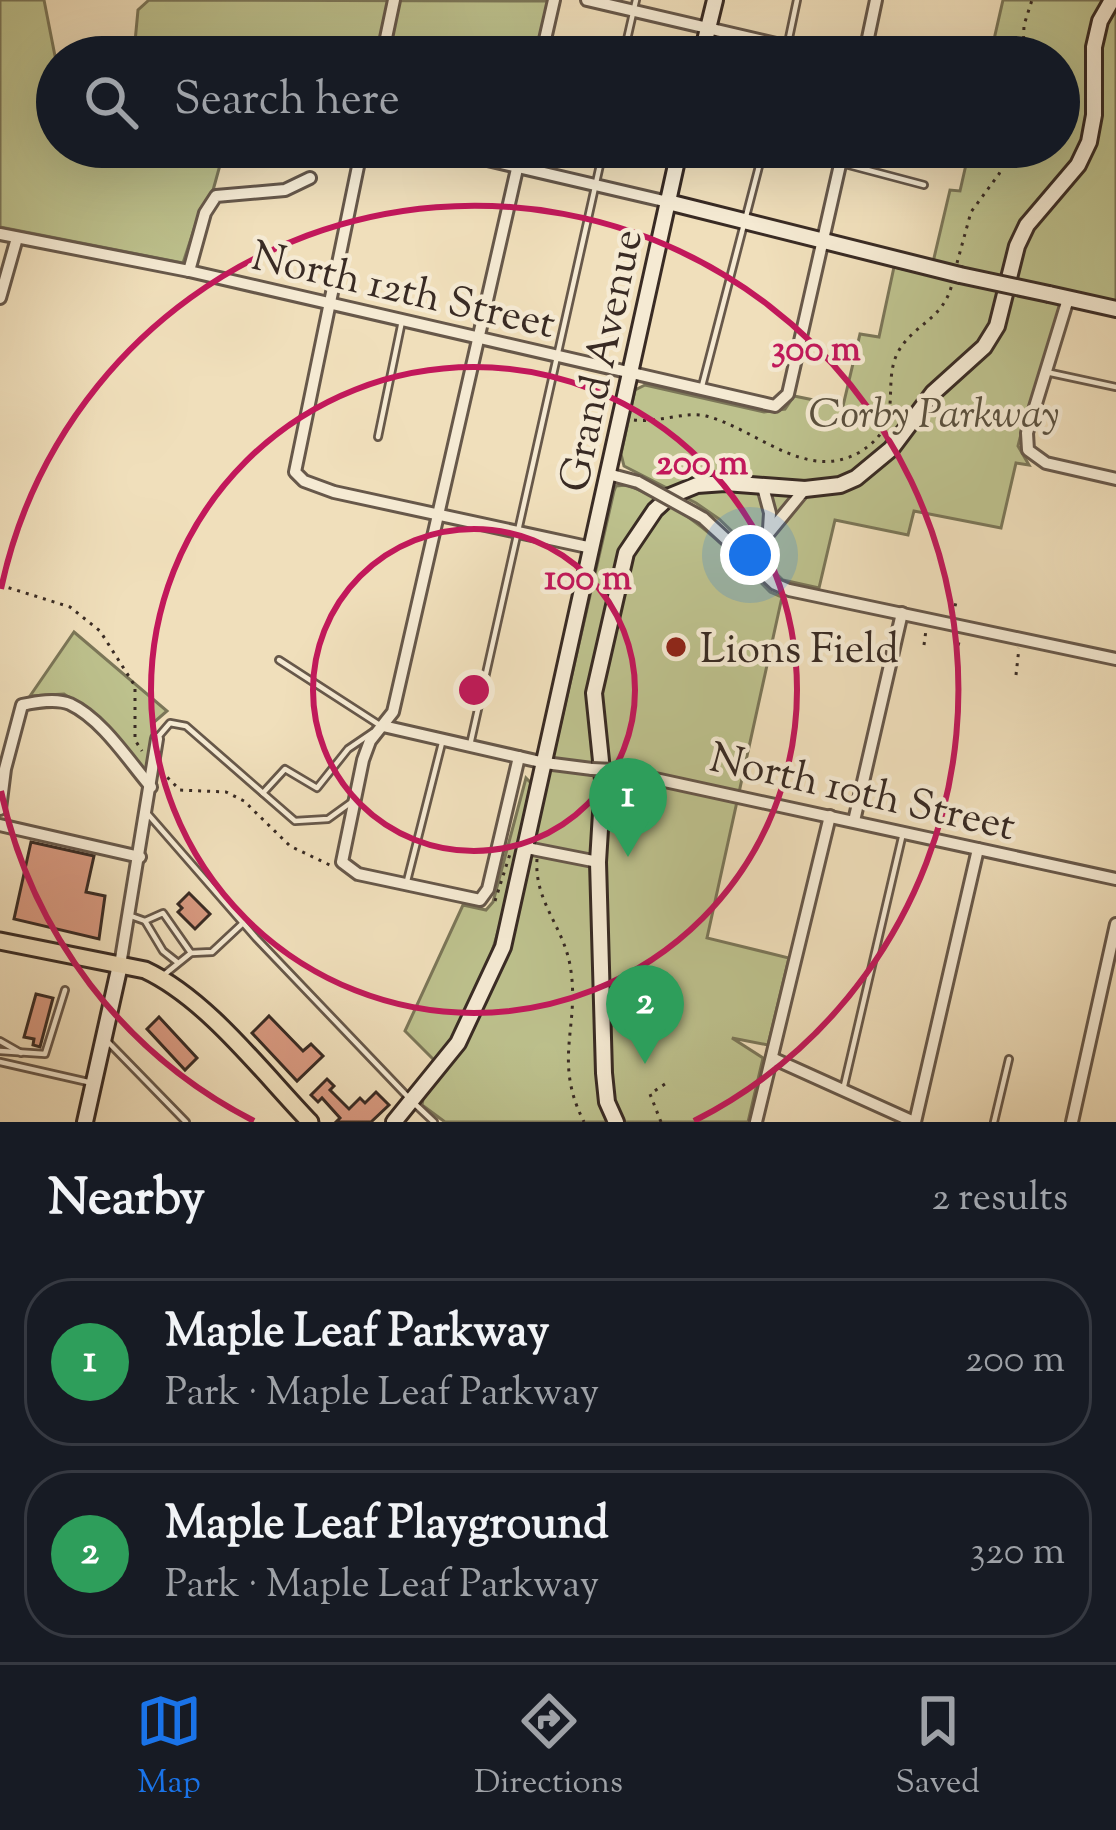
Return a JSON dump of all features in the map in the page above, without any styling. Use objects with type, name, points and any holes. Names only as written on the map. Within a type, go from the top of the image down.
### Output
[{"type":"main road","points":[[0,941],[161,978],[203,1011],[310,1122]]},
{"type":"street","points":[[386,36],[394,0]]},
{"type":"street","points":[[546,36],[554,0]]},
{"type":"street","points":[[586,0],[634,5],[734,36]]},
{"type":"street","points":[[706,36],[715,0]]},
{"type":"street","points":[[868,36],[876,0]]},
{"type":"street","points":[[1080,161],[1094,115],[1094,46],[1112,0]]},
{"type":"street","points":[[357,168],[294,461],[299,478],[321,488],[592,548]]},
{"type":"street","points":[[519,757],[488,889],[480,900],[358,874],[341,866],[370,741],[393,712],[517,168],[1116,309]]},
{"type":"street","name":"Grand Avenue","points":[[394,1122],[451,1054],[503,947],[530,855],[545,764],[675,168]]},
{"type":"street","points":[[821,241],[840,168]]},
{"type":"street","points":[[616,1122],[607,1102],[604,1073],[598,862],[603,781],[594,704],[626,553],[640,527],[670,496],[713,483],[805,489],[840,485],[873,467],[933,393],[991,336],[1027,225],[1075,168]]},
{"type":"street","points":[[189,271],[205,213],[216,196],[285,190],[310,178]]},
{"type":"street","name":"North 12th Street","points":[[0,234],[189,271],[766,407],[782,402],[788,394],[821,241]]},
{"type":"street","points":[[0,298],[17,238]]},
{"type":"street","points":[[1068,299],[1027,433],[1028,450],[1046,463],[1116,478]]},
{"type":"street","points":[[608,474],[638,482],[703,518],[775,584],[789,590],[1116,659]]},
{"type":"street","points":[[763,487],[769,530]]},
{"type":"street","points":[[749,557],[805,489]]},
{"type":"street","points":[[854,821],[902,613]]},
{"type":"street","points":[[0,809],[22,705],[38,701],[68,703],[97,725],[151,787]]},
{"type":"street","name":"North 10th Street","points":[[383,726],[545,764],[614,770],[1116,879]]},
{"type":"street","points":[[85,1122],[120,965],[158,739]]},
{"type":"street","points":[[756,1122],[830,817]]},
{"type":"street","points":[[0,825],[140,857]]},
{"type":"street","points":[[772,1058],[915,1122],[978,849]]},
{"type":"street","points":[[530,855],[598,862]]},
{"type":"street","points":[[1072,1122],[1116,924]]},
{"type":"lane","points":[[789,36],[797,0]]},
{"type":"lane","points":[[627,36],[634,5]]},
{"type":"lane","points":[[470,745],[599,168]]},
{"type":"lane","points":[[701,392],[759,168]]},
{"type":"lane","points":[[860,168],[924,185]]},
{"type":"lane","points":[[378,436],[402,321]]},
{"type":"lane","points":[[1046,372],[1116,387]]},
{"type":"lane","points":[[279,660],[383,726]]},
{"type":"lane","points":[[158,739],[170,722],[187,726],[295,821],[328,819],[353,800]]},
{"type":"lane","points":[[262,795],[285,769],[313,788],[320,786],[348,749],[383,726]]},
{"type":"lane","points":[[406,885],[443,739]]},
{"type":"lane","points":[[147,813],[243,923],[434,1122]]},
{"type":"lane","points":[[843,1090],[904,832]]},
{"type":"lane","points":[[128,916],[145,921],[163,913],[191,953]]},
{"type":"lane","points":[[145,921],[176,962]]},
{"type":"lane","points":[[161,978],[191,953],[212,952],[243,923]]},
{"type":"lane","points":[[0,1051],[45,1054],[64,990]]},
{"type":"lane","points":[[105,1039],[186,1122]]},
{"type":"lane","points":[[0,1041],[24,1055]]},
{"type":"lane","points":[[994,1122],[1009,1059]]},
{"type":"lane","points":[[0,1062],[94,1083]]},
{"type":"path","points":[[1023,36],[1032,0]]},
{"type":"path","points":[[634,419],[655,422],[699,414],[803,459],[848,459],[873,444],[887,423],[895,357],[904,342],[943,309],[957,274],[971,212],[1002,168]]},
{"type":"path","points":[[0,585],[70,607],[100,631],[135,686],[136,740],[180,790],[226,792],[244,800],[290,846],[341,866]]},
{"type":"path","points":[[956,602],[956,654]]},
{"type":"path","points":[[923,645],[928,618]]},
{"type":"path","points":[[1016,675],[1021,636]]},
{"type":"path","points":[[480,900],[496,901],[500,896],[510,854],[530,855],[538,892],[570,963],[572,1011],[566,1072],[584,1122]]},
{"type":"path","points":[[661,1122],[650,1094],[664,1080]]},
{"type":"green space","points":[[0,0],[44,0],[51,36],[36,36],[36,168],[219,168],[183,263],[0,227]]},
{"type":"green space","points":[[149,0],[550,1],[542,36],[136,36],[138,10]]},
{"type":"green space","name":"Corby Parkway","points":[[1003,0],[1116,0],[1116,302],[1067,291],[1018,446],[1029,465],[1016,463],[1001,528],[914,511],[908,535],[835,520],[819,588],[783,580],[719,519],[624,466],[621,454],[635,390],[645,385],[764,412],[785,409],[794,396],[843,406],[860,334],[879,337],[894,267],[930,275],[950,190],[960,191],[965,168],[1080,168],[1080,36],[995,36]]},
{"type":"green space","points":[[627,485],[688,517],[770,592],[782,597],[707,938],[789,958],[768,1045],[732,1038],[763,1058],[748,1122],[445,1122],[422,1105],[423,1099],[474,1028],[512,936],[614,491],[616,486]]},
{"type":"green space","points":[[74,632],[167,711],[153,723],[148,775],[96,716],[64,694],[30,696]]},
{"type":"green space","points":[[526,778],[531,783],[488,964],[457,1031],[436,1062],[405,1031],[463,905],[486,910],[493,902]]},
{"type":"building","points":[[31,842],[94,856],[86,892],[105,896],[99,939],[14,919]]},
{"type":"building","points":[[189,893],[210,914],[195,929],[178,912],[182,908],[178,904]]},
{"type":"building","points":[[36,994],[53,998],[40,1047],[33,1045],[34,1039],[24,1037]]},
{"type":"building","points":[[269,1016],[303,1051],[311,1044],[323,1056],[297,1081],[252,1033]]},
{"type":"building","points":[[159,1017],[197,1058],[185,1070],[147,1029]]},
{"type":"building","points":[[327,1079],[334,1086],[330,1090],[349,1109],[376,1092],[389,1105],[371,1122],[336,1122],[340,1118],[322,1098],[318,1102],[311,1095]]},
{"type":"place","name":"Lions Field","points":[[676,647]]},
{"type":"place","name":"Maple Leaf Parkway","points":[[628,857]]},
{"type":"place","name":"Maple Leaf Playground","points":[[645,1064]]}]
